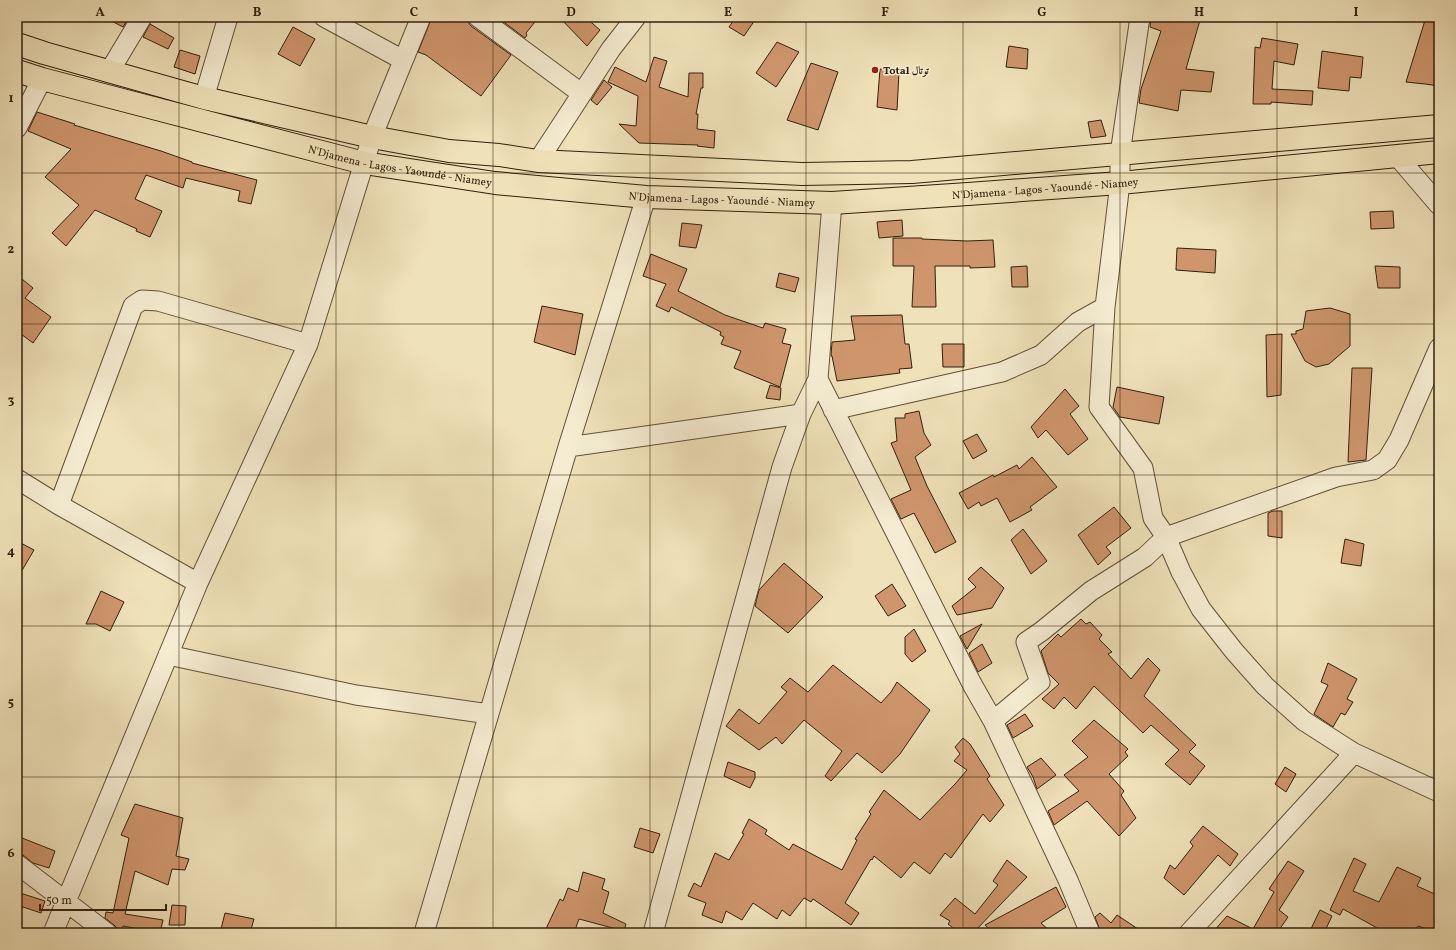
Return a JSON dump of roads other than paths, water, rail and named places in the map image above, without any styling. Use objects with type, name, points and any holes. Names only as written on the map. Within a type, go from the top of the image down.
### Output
[{"type":"highway","name":"N'Djamena - Lagos - Yaoundé - Niamey","points":[[17,44],[109,72],[204,98],[372,138],[449,151],[499,155],[538,161],[802,174],[912,172],[1439,126]]},
{"type":"highway","name":"N'Djamena - Lagos - Yaoundé - Niamey","points":[[17,70],[42,79],[364,163],[495,183],[646,197],[832,203],[1120,183],[1439,152]]},
{"type":"street","points":[[109,72],[142,17]]},
{"type":"street","points":[[204,98],[228,17]]},
{"type":"street","points":[[324,17],[403,60]]},
{"type":"street","points":[[53,933],[198,583],[308,344],[372,138],[421,17]]},
{"type":"street","points":[[478,17],[581,93]]},
{"type":"street","points":[[1140,17],[1120,154],[1120,183],[1105,306],[1099,407],[1144,468],[1153,518],[1166,537],[1181,572],[1201,609],[1234,651],[1265,686],[1304,721],[1354,753],[1439,792]]},
{"type":"street","points":[[538,161],[581,93],[634,18]]},
{"type":"street","points":[[17,128],[42,79]]},
{"type":"street","points":[[1398,156],[1439,204]]},
{"type":"street","points":[[424,933],[568,447],[646,197]]},
{"type":"street","points":[[653,933],[780,474],[801,414],[818,379],[832,203]]},
{"type":"street","points":[[58,505],[133,306],[142,300],[158,301],[308,344]]},
{"type":"street","points":[[833,410],[1002,372],[1041,355],[1078,322],[1105,306]]},
{"type":"street","points":[[993,722],[1040,682],[1026,642],[1042,631],[1091,591],[1145,557],[1166,537],[1336,477],[1373,470],[1387,460],[1399,440],[1439,348]]},
{"type":"street","points":[[818,379],[972,684],[993,722],[1068,880],[1090,933]]},
{"type":"street","points":[[568,447],[801,414]]},
{"type":"street","points":[[17,479],[58,505],[198,583]]},
{"type":"street","points":[[168,655],[356,695],[488,714]]},
{"type":"street","points":[[1189,933],[1354,753]]},
{"type":"street","points":[[17,864],[107,933]]},
{"type":"place","name":"Total توتال","points":[[875,70]]}]
